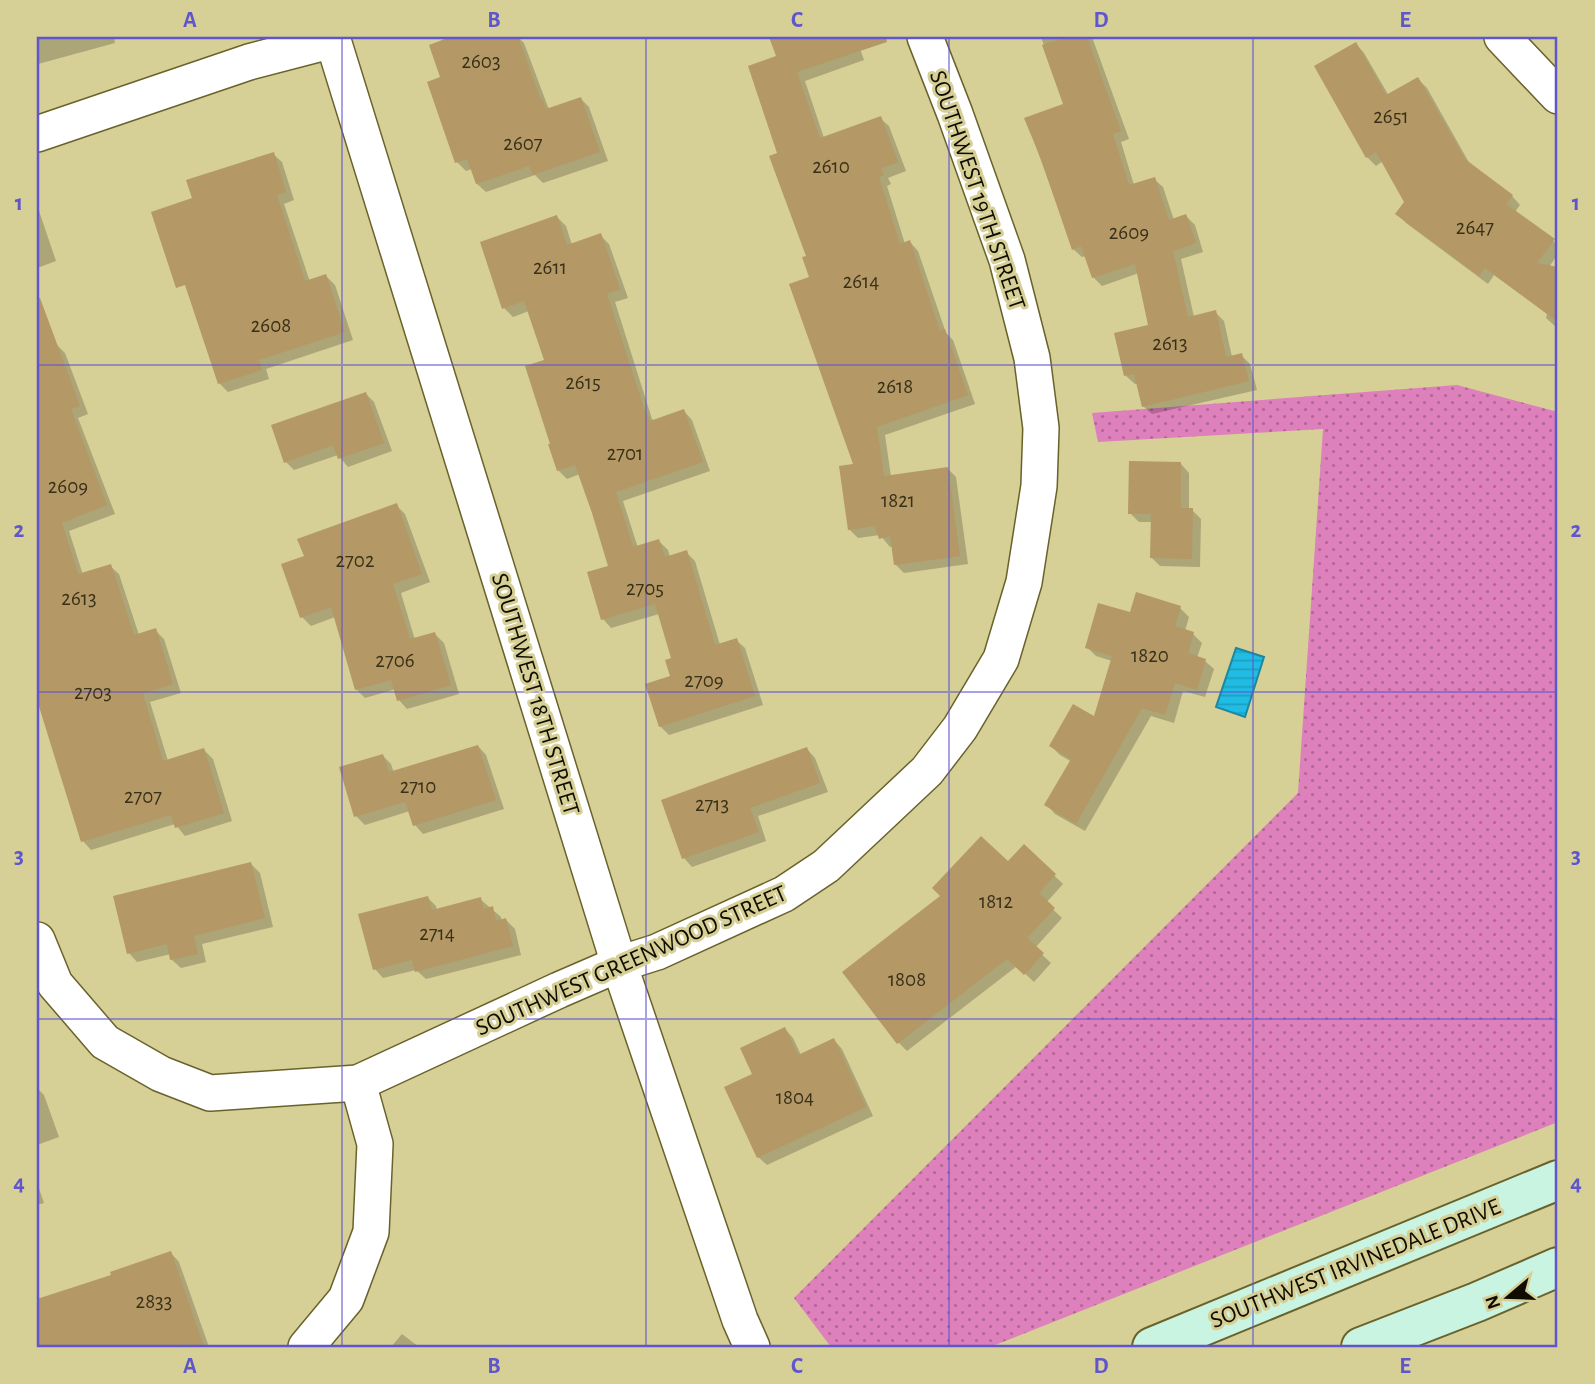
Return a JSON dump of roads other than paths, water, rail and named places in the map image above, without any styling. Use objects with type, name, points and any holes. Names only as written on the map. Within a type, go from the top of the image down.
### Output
[{"type":"main road","name":"SOUTHWEST IRVINEDALE DRIVE","points":[[1152,1347],[1558,1180]]},
{"type":"main road","points":[[1361,1347],[1478,1302],[1558,1267]]},
{"type":"street","name":"SOUTHWEST 19TH STREET","points":[[925,37],[1007,260],[1031,358],[1041,428]]},
{"type":"street","points":[[1502,37],[1558,96]]},
{"type":"street","points":[[37,134],[249,62],[332,38]]},
{"type":"street","name":"SOUTHWEST 18TH STREET","points":[[332,38],[619,964],[740,1320],[752,1347]]},
{"type":"street","name":"SOUTHWEST GREENWOOD STREET","points":[[37,940],[55,984],[105,1042],[161,1074],[210,1093],[358,1083],[559,990],[619,964],[657,952],[784,894],[826,866],[927,771],[960,728],[1001,659],[1024,582],[1040,486],[1041,428]]},
{"type":"street","points":[[306,1347],[346,1299],[371,1232],[375,1144],[358,1083]]},
{"type":"water","points":[[1236,648],[1264,657],[1245,717],[1216,707]]}]
